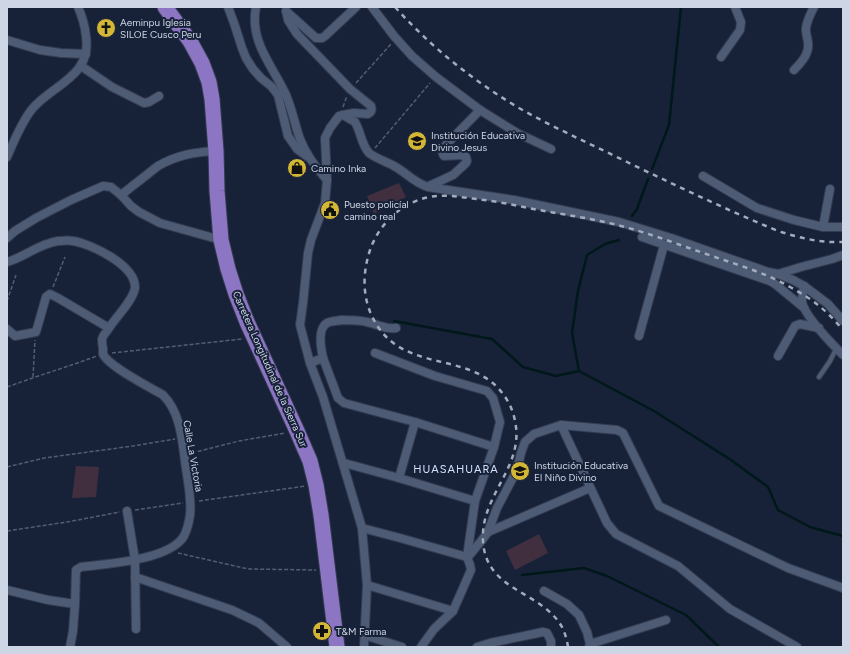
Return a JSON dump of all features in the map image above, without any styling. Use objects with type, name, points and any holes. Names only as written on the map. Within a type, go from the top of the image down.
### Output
[{"type":"highway","name":"Carretera Longitudinal de la Sierra Sur","points":[[164,7],[190,41],[205,71],[212,99],[221,240],[236,294],[310,461],[316,485],[337,647]]},
{"type":"street","points":[[7,157],[30,111],[66,81],[81,66],[85,59],[87,49],[85,30],[78,7]]},
{"type":"street","points":[[228,7],[246,58],[253,69],[272,87],[278,95],[288,136],[297,148],[310,158]]},
{"type":"street","points":[[256,7],[254,16],[255,27],[263,54],[285,94],[301,140],[310,158],[327,180]]},
{"type":"street","points":[[285,9],[316,38],[319,38],[325,36],[356,7]]},
{"type":"street","points":[[372,7],[415,60],[480,110],[517,133],[551,149]]},
{"type":"street","points":[[721,57],[740,30],[741,22],[735,7]]},
{"type":"street","points":[[794,70],[808,52],[809,44],[806,29],[810,14],[814,7]]},
{"type":"street","points":[[285,9],[288,20],[297,34],[350,89],[371,106],[372,111],[366,114],[354,113],[341,116],[330,128],[325,138],[327,180],[325,204],[311,240],[308,253],[300,325],[310,363],[324,397],[362,528],[367,585],[364,647]]},
{"type":"street","points":[[7,40],[40,50],[86,54]]},
{"type":"street","points":[[81,66],[112,87],[144,103],[159,96]]},
{"type":"street","points":[[428,187],[453,175],[466,163],[466,157],[458,155],[444,156],[442,151],[443,148],[480,110]]},
{"type":"street","points":[[341,116],[355,122],[362,142],[370,154],[395,166],[416,182],[428,187],[507,199],[626,224],[657,233],[793,280],[804,286],[828,304],[843,320]]},
{"type":"street","points":[[121,195],[163,163],[191,153],[216,151]]},
{"type":"street","points":[[702,176],[758,208],[794,220],[823,227],[843,227]]},
{"type":"street","points":[[7,238],[15,231],[36,218],[103,186],[111,188],[139,212],[160,223],[221,240]]},
{"type":"street","points":[[823,227],[830,189]]},
{"type":"street","points":[[639,336],[661,244],[657,233]]},
{"type":"street","points":[[642,237],[770,281],[804,308],[818,328],[843,355]]},
{"type":"street","points":[[7,262],[41,246],[65,240],[86,245],[114,258],[121,264],[132,276],[135,286],[134,292],[102,340],[103,354]]},
{"type":"street","points":[[778,274],[843,255]]},
{"type":"street","points":[[804,286],[802,302],[804,308]]},
{"type":"street","points":[[7,329],[15,336],[36,332],[46,297],[50,294],[109,328]]},
{"type":"street","points":[[396,328],[390,329],[369,322],[354,320],[337,321],[327,323],[325,325],[321,332],[320,344],[323,358],[340,401],[415,422],[494,447]]},
{"type":"street","points":[[778,356],[795,326],[800,324],[818,328]]},
{"type":"street","name":"Calle La Victoria","points":[[70,647],[73,631],[76,570],[81,567],[135,560],[167,550],[184,537],[190,515],[190,502],[182,438],[175,412],[169,401],[163,395],[117,367],[103,354]]},
{"type":"street","points":[[374,354],[435,376],[487,391],[493,398],[500,422],[494,447],[475,501],[467,557],[470,570],[453,611],[434,629],[421,647]]},
{"type":"street","points":[[310,363],[323,358]]},
{"type":"street","points":[[399,478],[415,422]]},
{"type":"street","points":[[561,425],[607,523],[616,534],[678,566],[730,608],[797,647]]},
{"type":"street","points":[[467,557],[488,532],[497,508],[517,470],[525,442],[534,434],[561,425],[617,430],[623,433],[658,506],[788,568],[843,588]]},
{"type":"street","points":[[344,463],[475,501]]},
{"type":"street","points":[[488,532],[590,488]]},
{"type":"street","points":[[127,511],[135,560],[136,629]]},
{"type":"street","points":[[362,528],[467,557]]},
{"type":"street","points":[[135,577],[232,610],[259,623],[287,647]]},
{"type":"street","points":[[367,585],[453,611]]},
{"type":"street","points":[[7,590],[48,600],[75,604]]},
{"type":"street","points":[[544,591],[567,604],[579,615],[587,632],[589,645],[666,620]]},
{"type":"street","points":[[477,647],[545,632],[548,633],[551,647]]},
{"type":"street","points":[[364,635],[402,647]]},
{"type":"lane","points":[[819,378],[837,348]]},
{"type":"path","points":[[341,116],[350,89],[396,38]]},
{"type":"path","points":[[370,154],[436,76]]},
{"type":"path","points":[[50,294],[65,257]]},
{"type":"path","points":[[7,301],[16,275]]},
{"type":"path","points":[[33,377],[36,332]]},
{"type":"path","points":[[7,387],[103,354],[254,337]]},
{"type":"path","points":[[184,455],[239,441],[297,431]]},
{"type":"path","points":[[7,467],[44,458],[182,438]]},
{"type":"path","points":[[7,531],[127,511],[316,485]]},
{"type":"path","points":[[167,550],[248,569],[328,570]]},
{"type":"shaded area","points":[[399,183],[406,197],[374,214],[367,196]]},
{"type":"shaded area","points":[[76,466],[99,467],[96,497],[72,498]]},
{"type":"shaded area","points":[[539,534],[548,553],[515,570],[506,551]]},
{"type":"waterway","points":[[652,169],[669,125],[681,7]]},
{"type":"waterway","points":[[632,216],[637,209],[648,179]]},
{"type":"waterway","points":[[579,371],[572,333],[578,291],[587,255],[605,244],[619,240]]},
{"type":"waterway","points":[[394,321],[492,339],[523,367],[556,376],[579,371],[654,411],[731,460],[768,487],[778,510],[810,527],[843,536]]},
{"type":"waterway","points":[[522,575],[584,568],[607,576],[686,615],[719,647]]},
{"type":"railway","points":[[395,7],[423,36],[453,62],[485,86],[519,108],[683,189],[778,231],[810,240],[843,242]]},
{"type":"railway","points":[[568,647],[562,627],[553,615],[541,605],[504,581],[494,571],[486,558],[483,541],[484,525],[488,509],[514,453],[516,437],[515,421],[507,400],[499,389],[484,377],[467,369],[413,354],[397,346],[382,333],[371,314],[365,293],[365,271],[371,246],[382,227],[398,211],[408,205],[418,200],[440,196],[495,202],[610,223],[656,236],[762,273],[781,282],[813,301],[843,330]]},
{"type":"place","name":"Aeminpu Iglesia SILOE Cusco Peru","points":[[106,28]]},
{"type":"place","name":"Institución Educativa Divino Jesus","points":[[417,141]]},
{"type":"place","name":"Camino Inka","points":[[297,168]]},
{"type":"place","name":"Puesto policíal camino real","points":[[330,210]]},
{"type":"place","name":"Institución Educativa El Niño Divino","points":[[520,471]]},
{"type":"place","name":"T&M Farma","points":[[322,631]]},
{"type":"district","name":"HUASAHUARA","points":[[456,469]]}]
